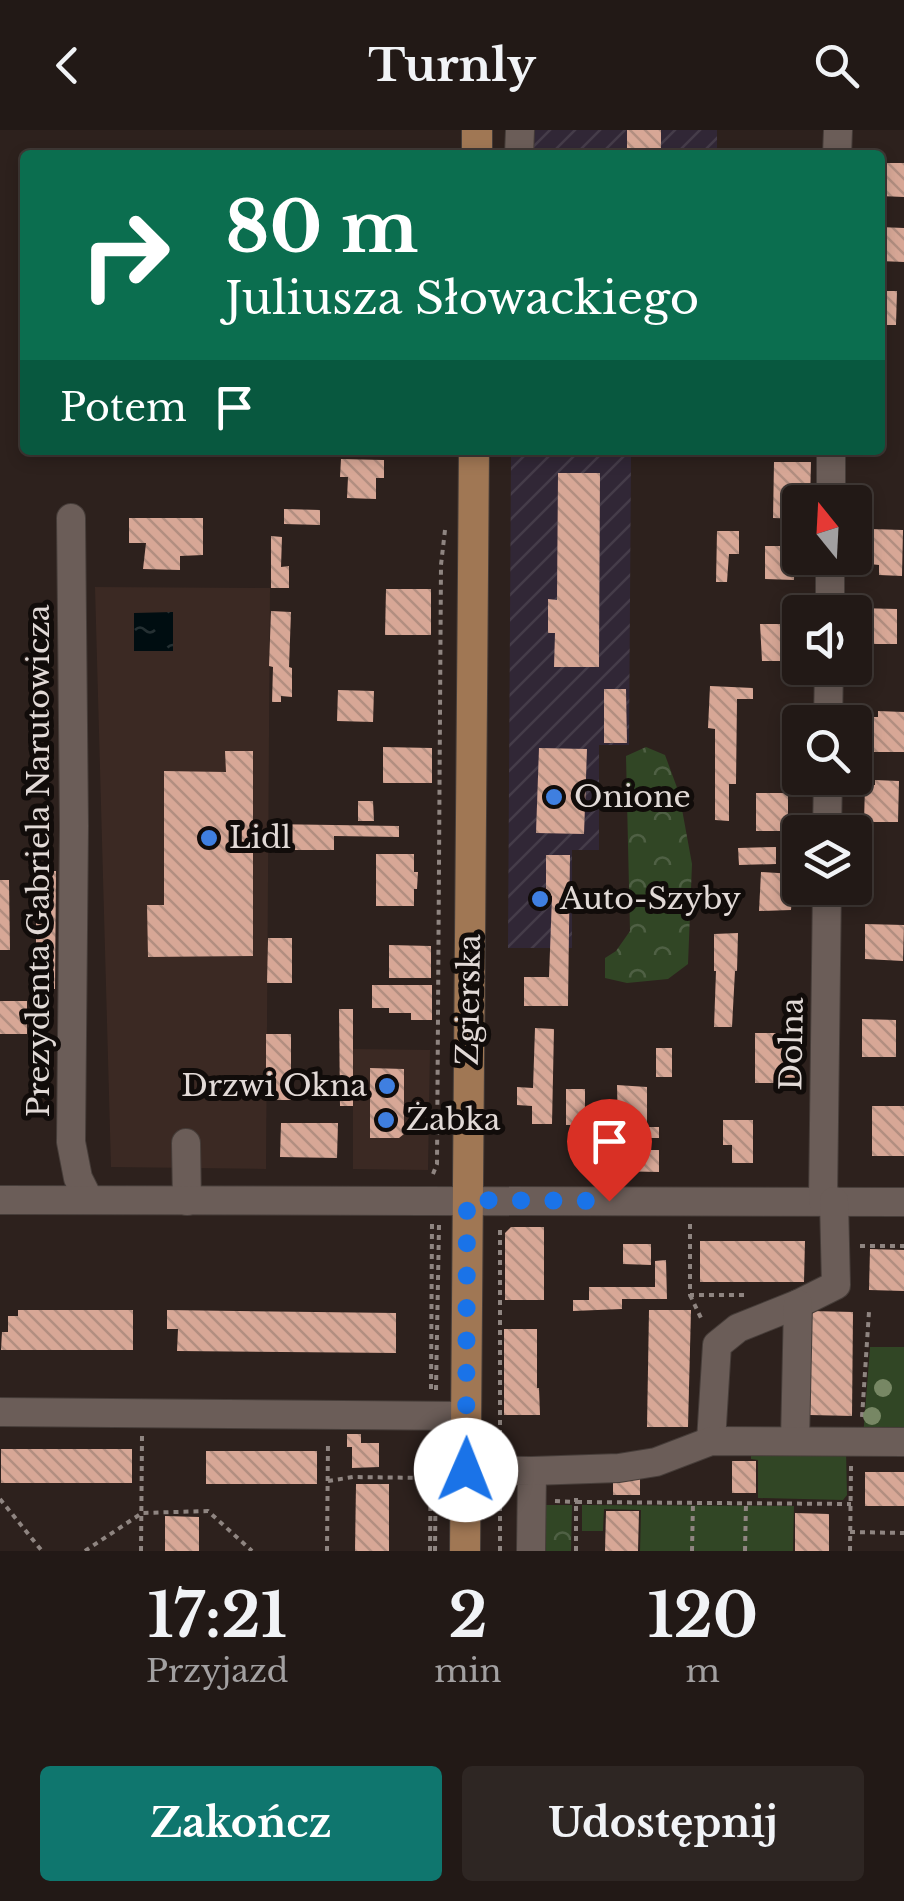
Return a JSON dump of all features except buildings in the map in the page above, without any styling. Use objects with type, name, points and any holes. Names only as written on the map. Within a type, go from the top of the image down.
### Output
[{"type":"main road","name":"Zgierska","points":[[465,1551],[466,1470],[444,1415],[474,455]]},
{"type":"street","points":[[831,485],[832,455]]},
{"type":"street","name":"Prezydenta Gabriela Narutowicza","points":[[71,518],[71,1142],[78,1178],[89,1200]]},
{"type":"street","name":"Dolna","points":[[798,1304],[836,1285],[829,1201],[827,905]]},
{"type":"street","points":[[186,1143],[187,1201]]},
{"type":"street","points":[[0,1200],[904,1202]]},
{"type":"street","points":[[711,1442],[717,1345],[738,1328],[798,1304],[795,1440]]},
{"type":"street","points":[[0,1412],[444,1415]]},
{"type":"street","points":[[466,1470],[619,1468],[656,1462],[711,1442],[904,1442]]},
{"type":"street","points":[[531,1551],[532,1471]]},
{"type":"path","points":[[432,1551],[444,1415],[448,1201],[432,1177],[437,1164],[440,566],[446,518]]},
{"type":"path","points":[[432,1551],[430,1478],[444,1415],[439,1222],[448,1201]]},
{"type":"path","points":[[690,1224],[690,1295],[762,1296]]},
{"type":"path","points":[[835,1246],[904,1246]]},
{"type":"path","points":[[850,1551],[868,1312]]},
{"type":"path","points":[[142,1412],[142,1551]]},
{"type":"path","points":[[327,1551],[328,1443]]},
{"type":"path","points":[[328,1481],[430,1478]]},
{"type":"path","points":[[0,1499],[42,1551]]},
{"type":"path","points":[[576,1551],[576,1502],[851,1504]]},
{"type":"path","points":[[692,1551],[693,1502]]},
{"type":"path","points":[[745,1551],[746,1503]]},
{"type":"path","points":[[84,1551],[142,1513],[208,1511],[252,1551]]},
{"type":"path","points":[[850,1532],[904,1533]]},
{"type":"shaded area","points":[[533,130],[717,130],[717,150],[533,150]]},
{"type":"shaded area","points":[[511,456],[631,456],[629,745],[599,745],[599,850],[572,850],[572,948],[508,948]]},
{"type":"shaded area","points":[[95,587],[270,588],[266,1169],[111,1167]]},
{"type":"shaded area","points":[[353,1049],[430,1050],[428,1170],[353,1169]]},
{"type":"green space","points":[[646,747],[665,755],[679,793],[692,864],[688,964],[668,979],[627,983],[605,978],[605,958],[616,951],[630,931],[626,756]]},
{"type":"green space","points":[[870,1347],[904,1347],[904,1438],[863,1437]]},
{"type":"green space","points":[[751,1448],[846,1450],[847,1495],[843,1500],[758,1498],[758,1460],[751,1459]]},
{"type":"green space","points":[[542,1505],[572,1505],[571,1551],[542,1551]]},
{"type":"green space","points":[[582,1505],[794,1506],[793,1551],[640,1551],[641,1510],[604,1509],[603,1531],[582,1531]]},
{"type":"water","points":[[173,612],[173,651],[134,651],[134,613]]},
{"type":"place","name":"Onione","points":[[554,797]]},
{"type":"place","name":"Lidl","points":[[209,838]]},
{"type":"place","name":"Auto-Szyby","points":[[540,899]]},
{"type":"place","name":"Drzwi Okna","points":[[387,1086]]},
{"type":"place","name":"Żabka","points":[[386,1120]]},
{"type":"route","points":[[466,1470],[467,1200],[609,1201]]}]
